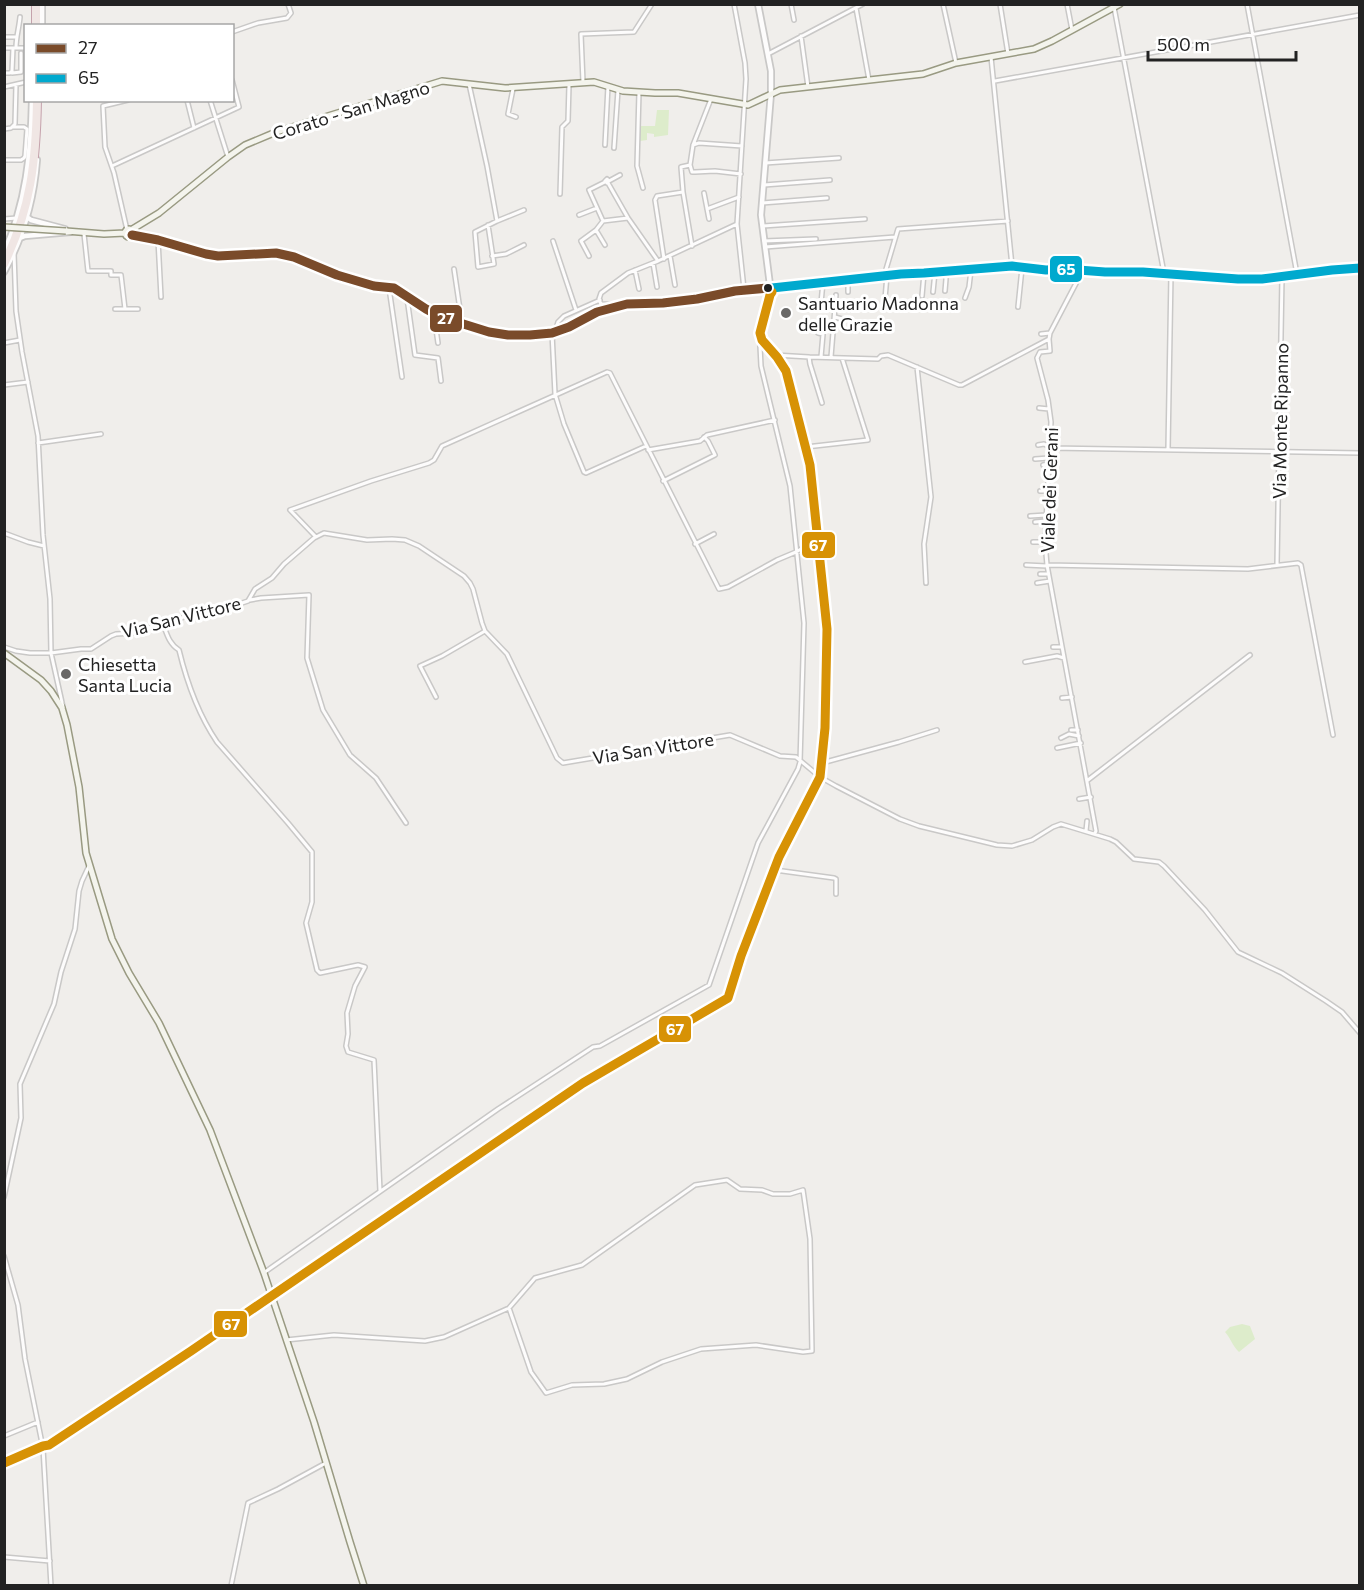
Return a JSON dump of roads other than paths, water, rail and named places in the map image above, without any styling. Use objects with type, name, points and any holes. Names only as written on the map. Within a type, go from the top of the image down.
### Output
[{"type":"highway","points":[[37,24],[38,4]]},
{"type":"highway","points":[[4,254],[16,231],[29,182],[33,156],[35,102]]},
{"type":"highway","points":[[4,264],[17,237],[30,189],[35,156],[35,102]]},
{"type":"main road","points":[[745,105],[780,90],[922,74],[956,63],[1034,49],[1117,6]]},
{"type":"main road","name":"Corato - San Magno","points":[[129,232],[159,213],[245,146],[276,132],[442,81],[513,87],[594,82],[618,90],[678,93],[745,105]]},
{"type":"main road","points":[[4,227],[104,234],[129,232],[218,256],[276,253],[294,257],[337,275],[374,286],[394,288],[434,313],[462,324],[489,332],[530,335],[553,333],[603,310],[627,304],[663,303],[744,290],[886,275],[1012,266],[1042,270],[1164,273],[1238,279],[1282,277],[1359,268]]},
{"type":"main road","points":[[4,653],[41,680],[62,708],[79,787],[86,853],[112,939],[159,1023],[210,1130],[264,1273],[364,1586]]},
{"type":"street","points":[[234,31],[258,23],[287,18],[291,13],[288,4]]},
{"type":"street","points":[[583,82],[581,34],[634,32],[652,4]]},
{"type":"street","points":[[734,4],[746,79],[738,224],[744,290]]},
{"type":"street","points":[[4,1462],[49,1445],[507,1136],[562,1096],[728,998],[741,956],[779,857],[820,777],[825,728],[827,628],[810,465],[786,370],[762,340],[760,333],[770,289],[761,215],[771,71],[758,4]]},
{"type":"street","points":[[791,4],[794,20]]},
{"type":"street","points":[[768,54],[863,4]]},
{"type":"street","points":[[943,4],[956,63]]},
{"type":"street","points":[[1000,4],[1008,54]]},
{"type":"street","points":[[1067,4],[1072,30]]},
{"type":"street","points":[[1247,4],[1297,275]]},
{"type":"street","points":[[1117,6],[1124,58],[1164,273]]},
{"type":"street","points":[[856,8],[869,80]]},
{"type":"street","points":[[995,81],[1359,15]]},
{"type":"street","points":[[10,73],[20,17]]},
{"type":"street","points":[[801,36],[808,87]]},
{"type":"street","points":[[4,37],[16,37]]},
{"type":"street","points":[[4,48],[24,48]]},
{"type":"street","points":[[4,73],[21,72],[21,52]]},
{"type":"street","points":[[991,57],[1012,266]]},
{"type":"street","points":[[560,194],[562,127],[568,122],[569,83]]},
{"type":"street","points":[[4,87],[24,84]]},
{"type":"street","points":[[469,84],[497,221]]},
{"type":"street","points":[[14,127],[16,85]]},
{"type":"street","points":[[604,145],[608,86]]},
{"type":"street","points":[[513,87],[508,114],[516,117]]},
{"type":"street","points":[[112,165],[239,107],[234,88]]},
{"type":"street","points":[[614,148],[618,90]]},
{"type":"street","points":[[639,91],[637,166],[643,188]]},
{"type":"street","points":[[711,98],[693,145],[690,165],[692,172],[715,171],[741,174]]},
{"type":"street","points":[[4,254],[17,218],[27,178],[35,102]]},
{"type":"street","points":[[4,272],[28,219],[36,176],[35,102]]},
{"type":"street","points":[[120,102],[103,106],[105,147],[112,165],[129,232]]},
{"type":"street","points":[[188,102],[194,128]]},
{"type":"street","points":[[211,102],[228,157]]},
{"type":"street","points":[[4,129],[14,127],[27,129],[26,156],[21,160],[4,160]]},
{"type":"street","points":[[693,145],[742,146]]},
{"type":"street","points":[[765,163],[840,158]]},
{"type":"street","points":[[690,165],[681,167],[682,192],[692,246]]},
{"type":"street","points":[[603,221],[589,190],[620,175]]},
{"type":"street","points":[[764,185],[830,180]]},
{"type":"street","points":[[607,182],[628,218],[658,261]]},
{"type":"street","points":[[664,259],[655,200],[657,196],[682,192]]},
{"type":"street","points":[[704,193],[709,219]]},
{"type":"street","points":[[707,209],[739,196]]},
{"type":"street","points":[[762,203],[827,198]]},
{"type":"street","points":[[579,215],[597,208]]},
{"type":"street","points":[[488,225],[494,264],[478,267],[475,232],[488,225],[524,210]]},
{"type":"street","points":[[4,219],[17,218]]},
{"type":"street","points":[[589,255],[581,241],[596,230],[603,221],[628,218]]},
{"type":"street","points":[[28,219],[74,231]]},
{"type":"street","points":[[763,226],[865,219]]},
{"type":"street","points":[[885,299],[886,275],[898,230],[1008,221]]},
{"type":"street","points":[[588,317],[596,311],[601,293],[628,273],[664,259],[738,224]]},
{"type":"street","points":[[596,230],[605,245]]},
{"type":"street","points":[[22,236],[67,234],[74,231]]},
{"type":"street","points":[[84,232],[88,271],[111,271],[111,275],[121,275],[125,309]]},
{"type":"street","points":[[765,244],[895,237]]},
{"type":"street","points":[[765,244],[816,239]]},
{"type":"street","points":[[158,240],[161,297]]},
{"type":"street","points":[[553,241],[576,310]]},
{"type":"street","points":[[492,256],[506,254],[524,245]]},
{"type":"street","points":[[14,251],[16,311],[38,436],[44,546],[50,599],[51,653],[62,708]]},
{"type":"street","points":[[670,256],[675,285]]},
{"type":"street","points":[[653,263],[657,287]]},
{"type":"street","points":[[1018,308],[1022,267]]},
{"type":"street","points":[[454,269],[462,324]]},
{"type":"street","points":[[635,270],[639,289]]},
{"type":"street","points":[[964,298],[969,287],[971,270]]},
{"type":"street","name":"Viale dei Gerani","points":[[1083,270],[1050,333],[1050,351],[1040,352],[1037,358],[1048,400],[1053,432],[1049,458],[1046,515],[1047,566],[1088,780],[1095,833]]},
{"type":"street","points":[[933,292],[935,272]]},
{"type":"street","points":[[945,272],[945,291]]},
{"type":"street","points":[[922,296],[924,273]]},
{"type":"street","points":[[1168,450],[1171,274]]},
{"type":"street","name":"Via Monte Ripanno","points":[[1277,565],[1282,277]]},
{"type":"street","points":[[848,279],[848,292]]},
{"type":"street","points":[[821,303],[823,282]]},
{"type":"street","points":[[388,288],[402,377]]},
{"type":"street","points":[[831,357],[836,295]]},
{"type":"street","points":[[407,296],[415,355],[438,358],[441,381]]},
{"type":"street","points":[[600,302],[603,310]]},
{"type":"street","points":[[619,306],[600,302],[576,310],[560,318],[553,333],[555,394],[564,424],[585,473],[647,448],[700,441],[707,435],[775,420]]},
{"type":"street","points":[[836,307],[850,310]]},
{"type":"street","points":[[115,309],[138,309]]},
{"type":"street","points":[[434,313],[438,343]]},
{"type":"street","points":[[835,317],[842,319]]},
{"type":"street","points":[[834,326],[840,326]]},
{"type":"street","points":[[818,333],[823,334],[820,357]]},
{"type":"street","points":[[1041,334],[1050,333]]},
{"type":"street","points":[[833,335],[839,336]]},
{"type":"street","points":[[775,355],[878,359],[888,355],[959,385],[1049,339]]},
{"type":"street","points":[[4,343],[21,340]]},
{"type":"street","points":[[264,1273],[498,1109],[593,1047],[600,1046],[709,986],[758,843],[798,769],[800,759],[804,623],[790,486],[761,366],[762,340]]},
{"type":"street","points":[[809,357],[822,403]]},
{"type":"street","points":[[806,447],[868,440],[842,358]]},
{"type":"street","points":[[917,367],[931,497],[924,544],[926,583]]},
{"type":"street","points":[[316,537],[290,510],[429,463],[434,460],[442,446],[605,372],[610,373],[717,588],[721,590],[818,539]]},
{"type":"street","points":[[4,386],[28,382]]},
{"type":"street","points":[[1039,408],[1049,408]]},
{"type":"street","points":[[38,443],[101,434]]},
{"type":"street","points":[[663,481],[715,455],[704,437]]},
{"type":"street","points":[[1038,445],[1359,453]]},
{"type":"street","points":[[1035,459],[1049,458]]},
{"type":"street","points":[[1043,465],[1049,464]]},
{"type":"street","points":[[1040,491],[1048,491]]},
{"type":"street","points":[[1030,516],[1046,515]]},
{"type":"street","points":[[1035,522],[1046,521]]},
{"type":"street","points":[[4,533],[44,546]]},
{"type":"street","name":"Via San Vittore","points":[[4,647],[30,653],[91,649],[111,636],[134,633],[220,606],[236,605],[248,601],[255,589],[272,578],[284,564],[324,533],[367,540],[405,540],[419,546],[464,576],[470,583],[485,631],[507,654],[557,758],[563,763],[730,735],[780,756],[796,757],[820,777],[836,786],[900,819],[919,826],[997,845],[1012,846],[1023,844],[1061,824],[1095,833],[1116,842],[1134,859],[1159,862],[1205,910],[1238,952],[1282,973],[1326,1001],[1342,1012],[1359,1034]]},
{"type":"street","points":[[695,544],[714,534]]},
{"type":"street","points":[[1033,542],[1045,542]]},
{"type":"street","points":[[1026,565],[1248,569],[1298,563],[1301,565],[1333,735]]},
{"type":"street","points":[[1040,574],[1048,574]]},
{"type":"street","points":[[1037,582],[1050,581]]},
{"type":"street","points":[[248,601],[309,595],[307,658],[323,710],[350,755],[376,778],[406,823]]},
{"type":"street","points":[[163,624],[174,648],[179,650],[198,711],[207,728],[312,852],[313,895],[306,923],[317,970],[320,973],[358,965],[365,967],[355,986],[347,1013],[346,1046],[348,1052],[374,1060],[380,1192]]},
{"type":"street","points":[[436,698],[420,666],[485,631]]},
{"type":"street","points":[[1053,647],[1062,647]]},
{"type":"street","points":[[1025,662],[1057,656],[1064,658]]},
{"type":"street","points":[[1088,780],[1250,656]]},
{"type":"street","points":[[1062,698],[1072,697]]},
{"type":"street","points":[[822,764],[937,730]]},
{"type":"street","points":[[1071,730],[1078,730]]},
{"type":"street","points":[[1061,738],[1069,734],[1079,736]]},
{"type":"street","points":[[1057,748],[1081,743]]},
{"type":"street","points":[[1080,771],[1086,770]]},
{"type":"street","points":[[1079,799],[1091,797]]},
{"type":"street","points":[[1086,831],[1087,822]]},
{"type":"street","points":[[4,1197],[21,1118],[20,1084],[54,1004],[61,972],[75,929],[78,891],[90,865]]},
{"type":"street","points":[[775,870],[834,878],[836,894]]},
{"type":"street","points":[[286,1340],[334,1335],[425,1341],[444,1337],[509,1308],[535,1278],[582,1265],[695,1185],[727,1180],[740,1189],[762,1190],[773,1194],[790,1194],[803,1190],[810,1239],[812,1351],[803,1352],[756,1345],[701,1349],[662,1362],[627,1379],[604,1384],[572,1386],[546,1393],[531,1372],[509,1308]]},
{"type":"street","points":[[4,1256],[18,1305],[25,1359],[43,1446],[51,1586]]},
{"type":"street","points":[[4,1436],[38,1422]]},
{"type":"street","points":[[231,1586],[248,1503],[324,1464],[322,1450]]},
{"type":"street","points":[[4,1557],[50,1561]]},
{"type":"place","name":"Santuario Madonna delle Grazie","points":[[786,313]]},
{"type":"place","name":"Chiesetta Santa Lucia","points":[[66,674]]}]
